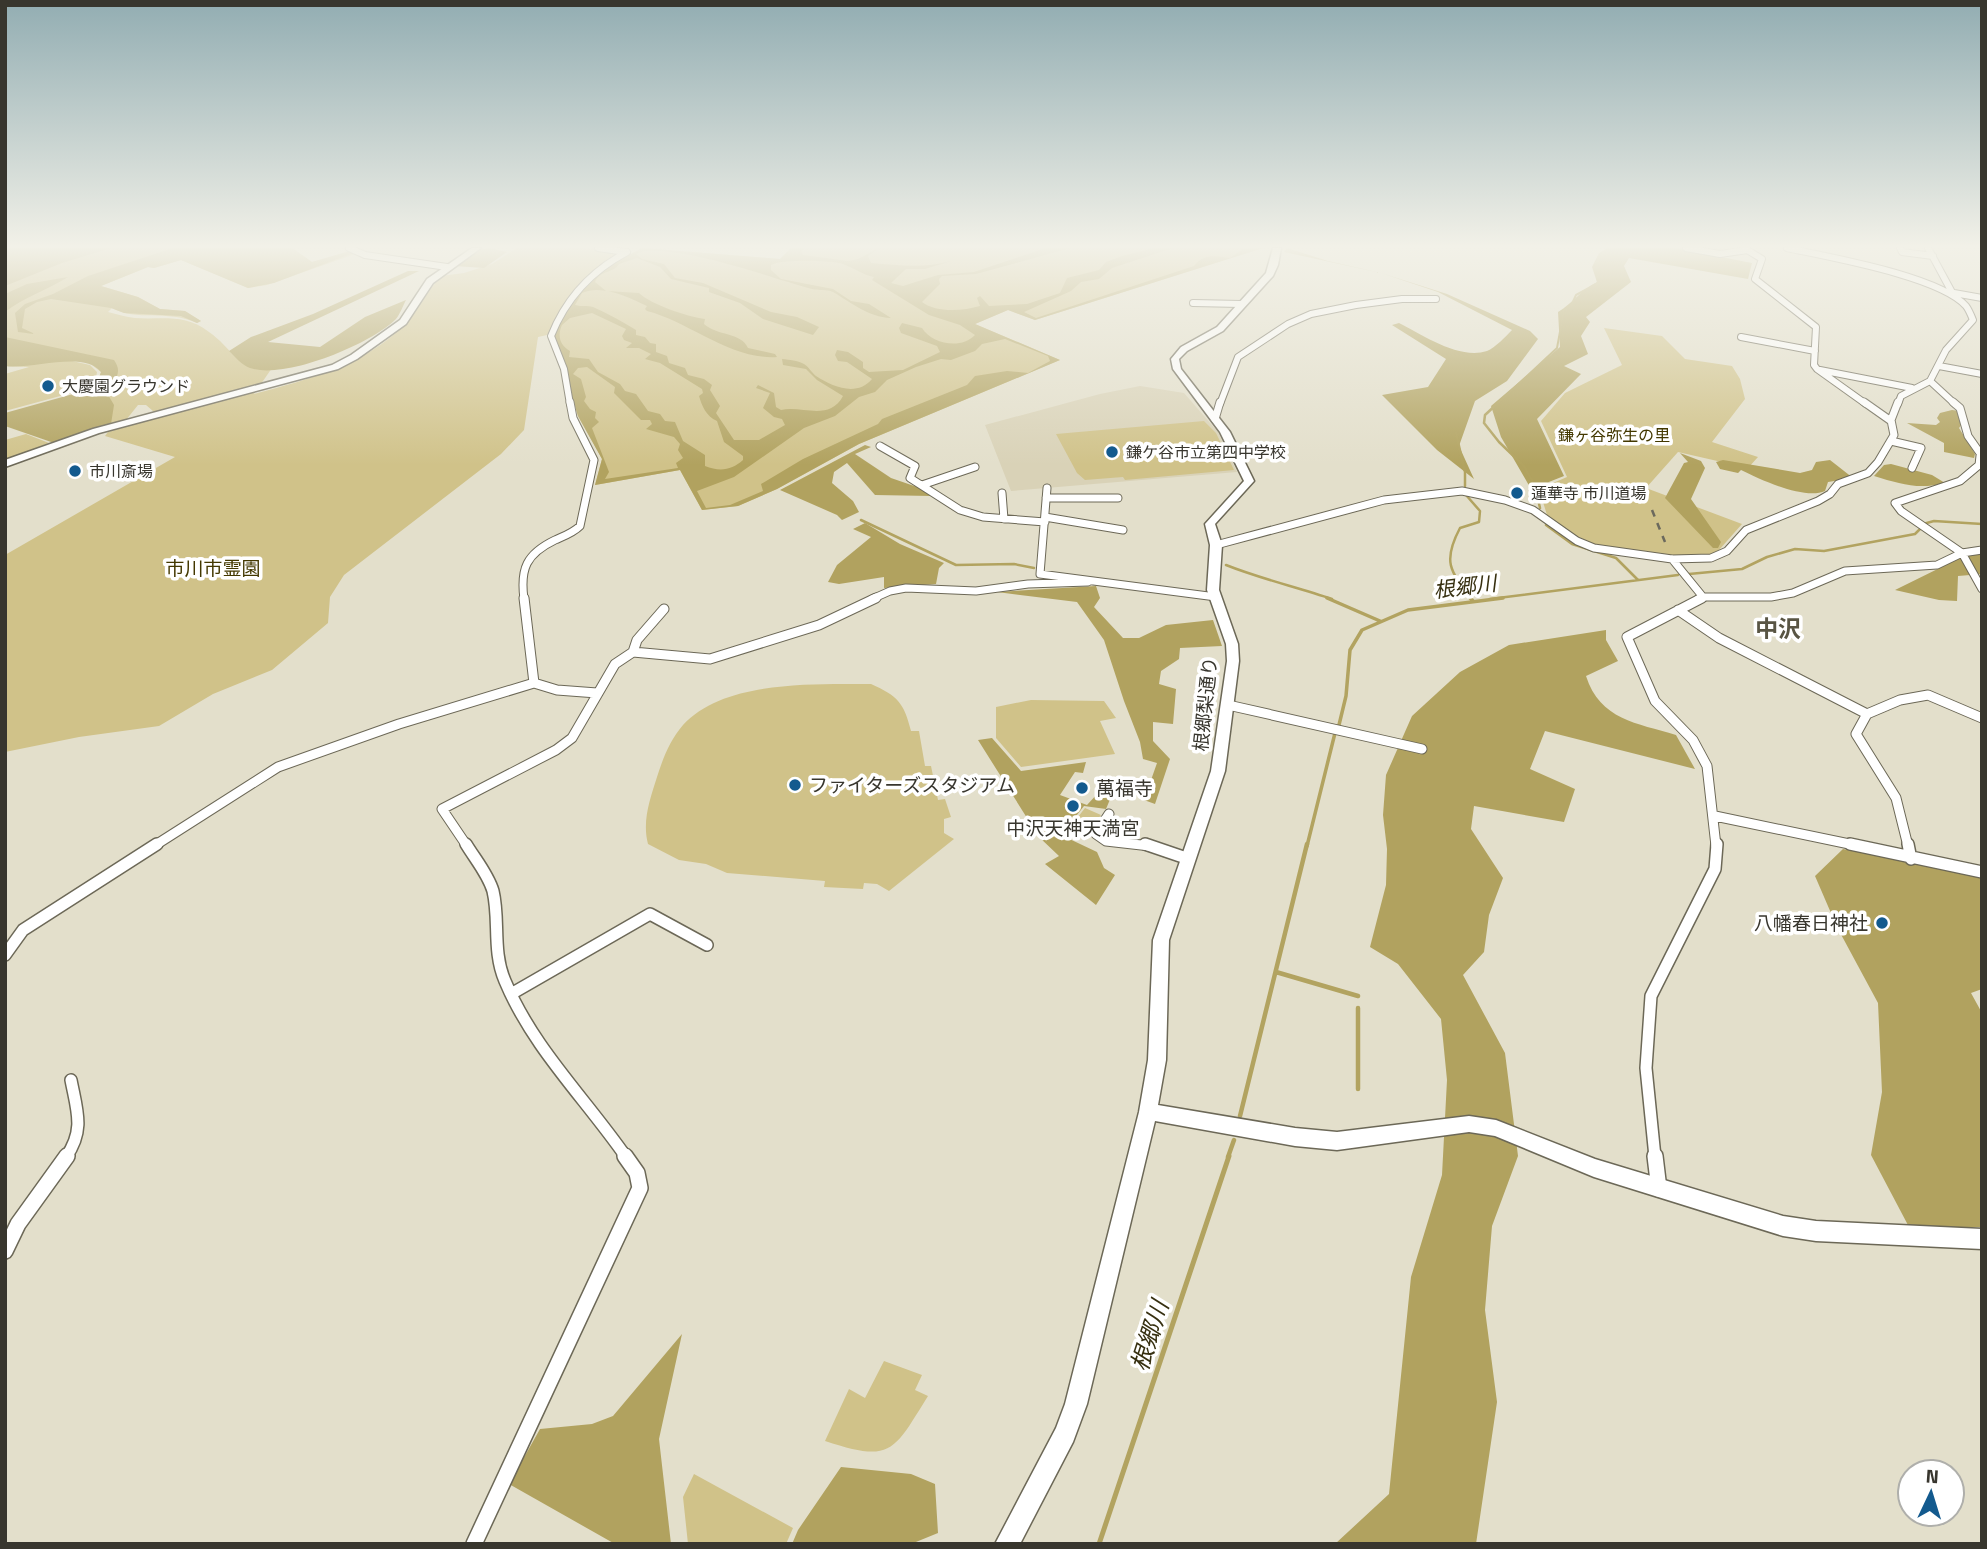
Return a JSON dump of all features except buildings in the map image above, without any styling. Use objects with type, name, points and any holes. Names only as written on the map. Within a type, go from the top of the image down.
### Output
[{"type":"street","points":[[5,464],[112,426],[335,367],[354,357],[404,320]]},
{"type":"street","points":[[534,683],[521,578],[533,553],[580,526],[594,460],[573,418],[564,369],[551,336],[558,320]]},
{"type":"street","points":[[1215,419],[1177,369],[1175,359],[1184,349],[1220,329],[1227,320]]},
{"type":"street","points":[[1215,419],[1229,375],[1238,357],[1297,320]]},
{"type":"street","points":[[1807,320],[1816,327],[1816,369],[1891,421]]},
{"type":"street","points":[[1216,545],[1384,500],[1462,491],[1475,492],[1533,510],[1577,541],[1594,548],[1672,559],[1711,558],[1727,551],[1746,530],[1818,500],[1830,494],[1838,484],[1860,478],[1876,469],[1894,435],[1891,421],[1901,396],[1930,381],[1946,350],[1973,320]]},
{"type":"street","points":[[1741,337],[1815,351]]},
{"type":"street","points":[[1939,366],[1982,374]]},
{"type":"street","points":[[1816,369],[1912,388]]},
{"type":"street","points":[[1930,381],[1960,408],[1968,436],[1981,456],[1979,465],[1959,481],[1895,503],[1901,511],[1962,553],[1977,585],[1982,589]]},
{"type":"street","name":"根郷梨通り","points":[[1007,1544],[1065,1434],[1076,1404],[1148,1112],[1157,1060],[1161,940],[1218,771],[1228,705],[1232,644],[1213,590],[1216,545],[1210,524],[1216,514],[1238,496],[1249,481],[1215,419]]},
{"type":"street","points":[[1891,441],[1921,448],[1912,467]]},
{"type":"street","points":[[880,446],[915,466],[910,478],[960,510],[1004,519],[1045,519],[1123,530]]},
{"type":"street","points":[[922,485],[975,467]]},
{"type":"street","points":[[1048,488],[1040,574],[1216,597]]},
{"type":"street","points":[[1002,493],[1004,519]]},
{"type":"street","points":[[1046,498],[1118,498]]},
{"type":"street","points":[[1659,1189],[1645,1079],[1648,1013],[1651,996],[1715,869],[1715,816],[1707,766],[1693,740],[1655,701],[1627,637],[1703,597],[1771,597],[1793,593],[1845,571],[1937,565],[1962,553],[1982,550]]},
{"type":"street","points":[[1672,559],[1703,597]]},
{"type":"street","points":[[633,652],[710,659],[819,625],[879,596],[906,588],[976,591],[1028,584],[1088,582]]},
{"type":"street","points":[[474,1544],[640,1188],[637,1173],[608,1131],[557,1070],[521,1017],[503,977],[496,949],[493,892],[488,878],[442,809],[572,738],[615,664],[633,652],[637,640],[664,609]]},
{"type":"street","points":[[1678,611],[1719,638],[1867,714]]},
{"type":"street","points":[[5,955],[23,930],[278,767],[400,724],[534,683],[564,692],[597,693]]},
{"type":"street","points":[[1912,859],[1900,807],[1856,734],[1867,714],[1900,700],[1928,695],[1982,718]]},
{"type":"street","points":[[1228,705],[1404,747],[1422,748]]},
{"type":"street","points":[[1110,814],[1096,830],[1101,839],[1140,843],[1189,859]]},
{"type":"street","points":[[1715,816],[1982,872]]},
{"type":"street","points":[[511,994],[650,914],[707,945]]},
{"type":"street","points":[[5,1251],[18,1224],[76,1142],[79,1122],[71,1080]]},
{"type":"street","points":[[1148,1112],[1295,1138],[1337,1141],[1469,1124],[1496,1128],[1594,1168],[1783,1226],[1816,1231],[1982,1239]]},
{"type":"shaded area","points":[[16,320],[23,320],[22,328],[35,334],[18,332]]},
{"type":"shaded area","points":[[296,320],[314,320],[268,342],[320,347],[360,320],[394,320],[348,349],[284,369],[250,368],[229,351],[251,337]]},
{"type":"shaded area","points":[[560,320],[567,320],[562,325],[560,336],[562,343],[570,351],[569,357],[589,359],[598,372],[620,384],[625,391],[636,394],[648,411],[660,414],[665,421],[675,422],[683,441],[705,455],[705,466],[716,469],[735,466],[743,460],[743,456],[724,442],[717,421],[705,410],[699,396],[703,393],[702,389],[660,363],[645,359],[651,354],[639,348],[626,348],[632,343],[624,340],[622,336],[626,329],[607,320],[619,320],[636,330],[636,335],[656,344],[656,352],[667,356],[669,363],[685,368],[688,375],[704,379],[712,385],[710,390],[720,406],[716,413],[734,440],[759,440],[785,425],[782,419],[774,417],[763,408],[770,393],[756,388],[758,385],[774,393],[776,407],[781,410],[823,411],[837,404],[843,396],[817,380],[806,369],[783,365],[782,359],[801,363],[816,376],[837,387],[852,389],[859,388],[872,379],[847,362],[838,361],[835,355],[837,350],[848,352],[863,362],[863,368],[869,372],[903,370],[940,352],[937,346],[901,333],[899,328],[902,323],[922,328],[939,341],[955,344],[975,335],[960,325],[945,320],[984,320],[975,324],[1060,360],[859,444],[777,489],[738,506],[702,510],[680,470],[595,485],[602,459],[578,416],[554,336]],"holes":[[[1005,339],[1048,356],[1050,361],[1028,373],[1007,371],[975,376],[967,385],[882,419],[878,424],[803,459],[761,484],[763,491],[730,505],[706,508],[697,491],[734,477],[804,428],[835,416],[859,397],[875,392],[887,380],[916,367],[941,359],[951,360],[975,351],[982,344]],[[587,367],[615,387],[614,393],[641,420],[650,420],[652,424],[646,429],[674,437],[680,444],[678,450],[683,458],[676,463],[678,468],[605,479],[609,472],[592,428],[599,422],[595,418],[596,412],[584,401],[586,397],[581,379],[573,374],[578,368]]]},
{"type":"shaded area","points":[[673,320],[705,320],[704,324],[709,328],[740,339],[748,348],[775,354],[777,357],[743,353]]},
{"type":"shaded area","points":[[767,320],[804,320],[819,327],[813,335]]},
{"type":"shaded area","points":[[1493,320],[1506,320],[1530,331],[1538,339],[1507,381],[1475,401],[1459,446],[1474,479],[1437,450],[1382,395],[1428,387],[1446,359],[1392,325],[1399,323],[1442,345],[1476,353],[1487,351],[1512,330]]},
{"type":"shaded area","points":[[1558,320],[1589,320],[1581,336],[1588,354],[1564,366],[1581,374],[1537,419],[1564,476],[1531,489],[1501,437],[1491,406],[1560,347]]},
{"type":"shaded area","points":[[5,337],[114,360],[118,373],[107,393],[114,405],[111,424],[54,443],[5,426],[5,413],[91,389],[97,383],[101,372],[83,362],[70,361],[5,366]]},
{"type":"shaded area","name":"鎌ケ谷市立第四中学校","points":[[1140,386],[1184,393],[1218,432],[1237,472],[1011,491],[985,425]]},
{"type":"shaded area","points":[[1959,411],[1962,424],[1959,428],[1975,454],[1974,458],[1944,452],[1944,443],[1907,423],[1936,425],[1940,422],[1937,418],[1940,413]]},
{"type":"shaded area","points":[[865,445],[871,447],[855,454],[891,478],[920,488],[932,496],[875,495],[847,463],[834,472],[832,483],[853,501],[859,512],[842,520],[837,515],[780,490]]},
{"type":"shaded area","points":[[1680,453],[1701,461],[1705,468],[1691,499],[1721,542],[1718,548],[1713,548],[1665,498],[1684,463],[1688,462]]},
{"type":"shaded area","points":[[1723,460],[1800,473],[1812,470],[1816,462],[1830,460],[1853,478],[1828,482],[1825,491],[1806,493],[1783,488],[1741,470],[1738,473],[1720,469],[1716,462]]},
{"type":"shaded area","points":[[1891,464],[1932,475],[1945,483],[1918,486],[1874,476],[1884,465]]},
{"type":"shaded area","points":[[865,523],[900,544],[944,563],[939,568],[936,584],[884,588],[884,577],[839,584],[828,582],[837,565],[871,537],[853,529]]},
{"type":"shaded area","points":[[1982,552],[1982,574],[1958,576],[1957,601],[1939,600],[1895,590],[1966,555]]},
{"type":"shaded area","points":[[1096,586],[1100,598],[1094,607],[1123,638],[1139,638],[1166,625],[1213,620],[1222,646],[1180,648],[1179,659],[1161,671],[1159,684],[1176,689],[1173,724],[1153,722],[1153,741],[1170,759],[1155,804],[1144,800],[1157,763],[1143,759],[1140,742],[1104,640],[1077,602],[997,592]]},
{"type":"shaded area","points":[[1606,630],[1606,640],[1618,661],[1586,676],[1592,691],[1610,711],[1622,718],[1676,735],[1695,769],[1545,731],[1530,769],[1575,789],[1564,822],[1474,806],[1471,829],[1503,878],[1489,915],[1484,952],[1463,975],[1505,1053],[1518,1156],[1492,1226],[1485,1310],[1497,1402],[1476,1544],[1335,1544],[1389,1494],[1411,1277],[1442,1175],[1447,1080],[1441,1019],[1398,964],[1370,947],[1386,885],[1387,849],[1383,815],[1386,775],[1412,716],[1460,672],[1509,645]]},
{"type":"shaded area","points":[[992,738],[1021,771],[1086,762],[1083,773],[1075,772],[1060,795],[1087,805],[1098,793],[1111,797],[1106,809],[1084,806],[1061,835],[1097,852],[1104,868],[1115,875],[1096,905],[1045,864],[1059,856],[1039,837],[978,740]]},
{"type":"shaded area","points":[[1843,849],[1982,876],[1982,989],[1971,993],[1982,1013],[1982,1227],[1909,1227],[1871,1155],[1882,1092],[1878,1003],[1837,927],[1815,876]]},
{"type":"shaded area","points":[[682,1334],[659,1439],[671,1544],[615,1544],[509,1484],[540,1429],[592,1424],[613,1416]]},
{"type":"shaded area","points":[[841,1467],[911,1474],[935,1484],[938,1533],[911,1544],[792,1544],[798,1530]]},
{"type":"green space","name":"市川市霊園","points":[[5,320],[183,320],[209,332],[242,362],[272,368],[254,394],[295,383],[354,361],[372,351],[408,320],[555,320],[547,335],[538,337],[524,430],[501,454],[344,575],[330,597],[328,623],[272,670],[213,694],[159,726],[79,737],[5,752],[5,555],[175,457],[105,436],[108,432],[160,417],[146,405],[138,405],[126,420],[111,424],[91,389],[97,383],[101,372],[88,362],[72,361],[90,365],[97,372],[95,383],[86,389],[5,411],[5,374],[29,367],[5,366]]},
{"type":"green space","points":[[564,320],[984,320],[975,324],[1060,360],[859,444],[777,489],[738,506],[702,510],[680,470],[595,485],[602,459],[578,416],[554,336]]},
{"type":"green space","name":"鎌ヶ谷弥生の里","points":[[1604,328],[1662,336],[1685,359],[1732,366],[1740,379],[1745,399],[1712,442],[1758,457],[1748,468],[1678,452],[1646,488],[1742,524],[1719,550],[1707,556],[1677,557],[1608,550],[1574,535],[1547,515],[1539,489],[1567,477],[1541,421],[1565,393],[1622,365]]},
{"type":"green space","points":[[1204,421],[1216,433],[1234,470],[1125,480],[1123,477],[1085,480],[1077,473],[1056,434]]},
{"type":"green space","points":[[26,434],[49,443],[5,460],[5,440]]},
{"type":"green space","name":"ファイターズスタジアム","points":[[871,684],[894,697],[906,714],[911,731],[919,731],[925,766],[931,766],[938,800],[945,799],[951,817],[944,819],[944,833],[954,839],[889,891],[877,884],[864,883],[863,889],[824,887],[825,881],[727,873],[706,864],[679,860],[648,844],[648,810],[664,756],[678,731],[701,710],[746,692],[771,688]]},
{"type":"green space","points":[[1031,700],[1104,701],[1116,718],[1100,721],[1115,754],[1021,767],[996,738],[996,707]]},
{"type":"green space","points":[[1085,808],[1101,815],[1084,837],[1068,830]]},
{"type":"green space","points":[[884,1361],[922,1375],[915,1390],[928,1396],[907,1430],[889,1448],[878,1451],[847,1448],[825,1441],[849,1389],[865,1398]]},
{"type":"green space","points":[[694,1474],[793,1528],[786,1544],[688,1544],[683,1497]]},
{"type":"waterway","points":[[1497,404],[1557,348],[1562,320]]},
{"type":"waterway","points":[[1499,402],[1485,415],[1484,423],[1524,466],[1535,486],[1540,508]]},
{"type":"waterway","points":[[1456,433],[1465,472],[1465,486]]},
{"type":"waterway","points":[[1466,495],[1480,511],[1479,522],[1460,528],[1450,558],[1458,581],[1472,599]]},
{"type":"waterway","points":[[861,520],[956,565],[1014,564],[1034,568]]},
{"type":"waterway","points":[[1923,524],[1934,521],[1982,524]]},
{"type":"waterway","points":[[1546,525],[1572,544],[1616,558],[1638,580]]},
{"type":"waterway","name":"根郷川","points":[[1689,574],[1742,569],[1767,557],[1795,549],[1824,551],[1915,534],[1921,528]]},
{"type":"waterway","points":[[1226,565],[1332,599]]},
{"type":"waterway","name":"根郷川","points":[[1490,599],[1678,575]]},
{"type":"waterway","points":[[1327,598],[1380,621]]},
{"type":"waterway","name":"根郷川","points":[[1470,598],[1473,601]]},
{"type":"waterway","name":"根郷川","points":[[1338,729],[1346,696],[1350,650],[1362,630],[1408,610],[1503,598]]},
{"type":"waterway","name":"根郷川","points":[[1307,846],[1335,733]]},
{"type":"waterway","name":"根郷川","points":[[1240,1116],[1307,844]]},
{"type":"waterway","points":[[1276,972],[1358,996]]},
{"type":"waterway","points":[[1358,1008],[1358,1089]]},
{"type":"waterway","name":"根郷川","points":[[1228,1157],[1234,1140]]},
{"type":"waterway","name":"根郷川","points":[[1099,1544],[1229,1156]]},
{"type":"railway","points":[[1652,510],[1665,542]]},
{"type":"place","name":"大慶園グラウンド","points":[[48,386]]},
{"type":"place","name":"鎌ケ谷市立第四中学校","points":[[1112,452]]},
{"type":"place","name":"市川斎場","points":[[75,471]]},
{"type":"place","name":"蓮華寺 市川道場","points":[[1517,493]]},
{"type":"place","name":"ファイターズスタジアム","points":[[795,785]]},
{"type":"place","name":"萬福寺","points":[[1082,788]]},
{"type":"place","name":"中沢天神天満宮","points":[[1073,806]]},
{"type":"place","name":"八幡春日神社","points":[[1882,923]]},
{"type":"district","name":"中沢","points":[[1778,629]]}]
